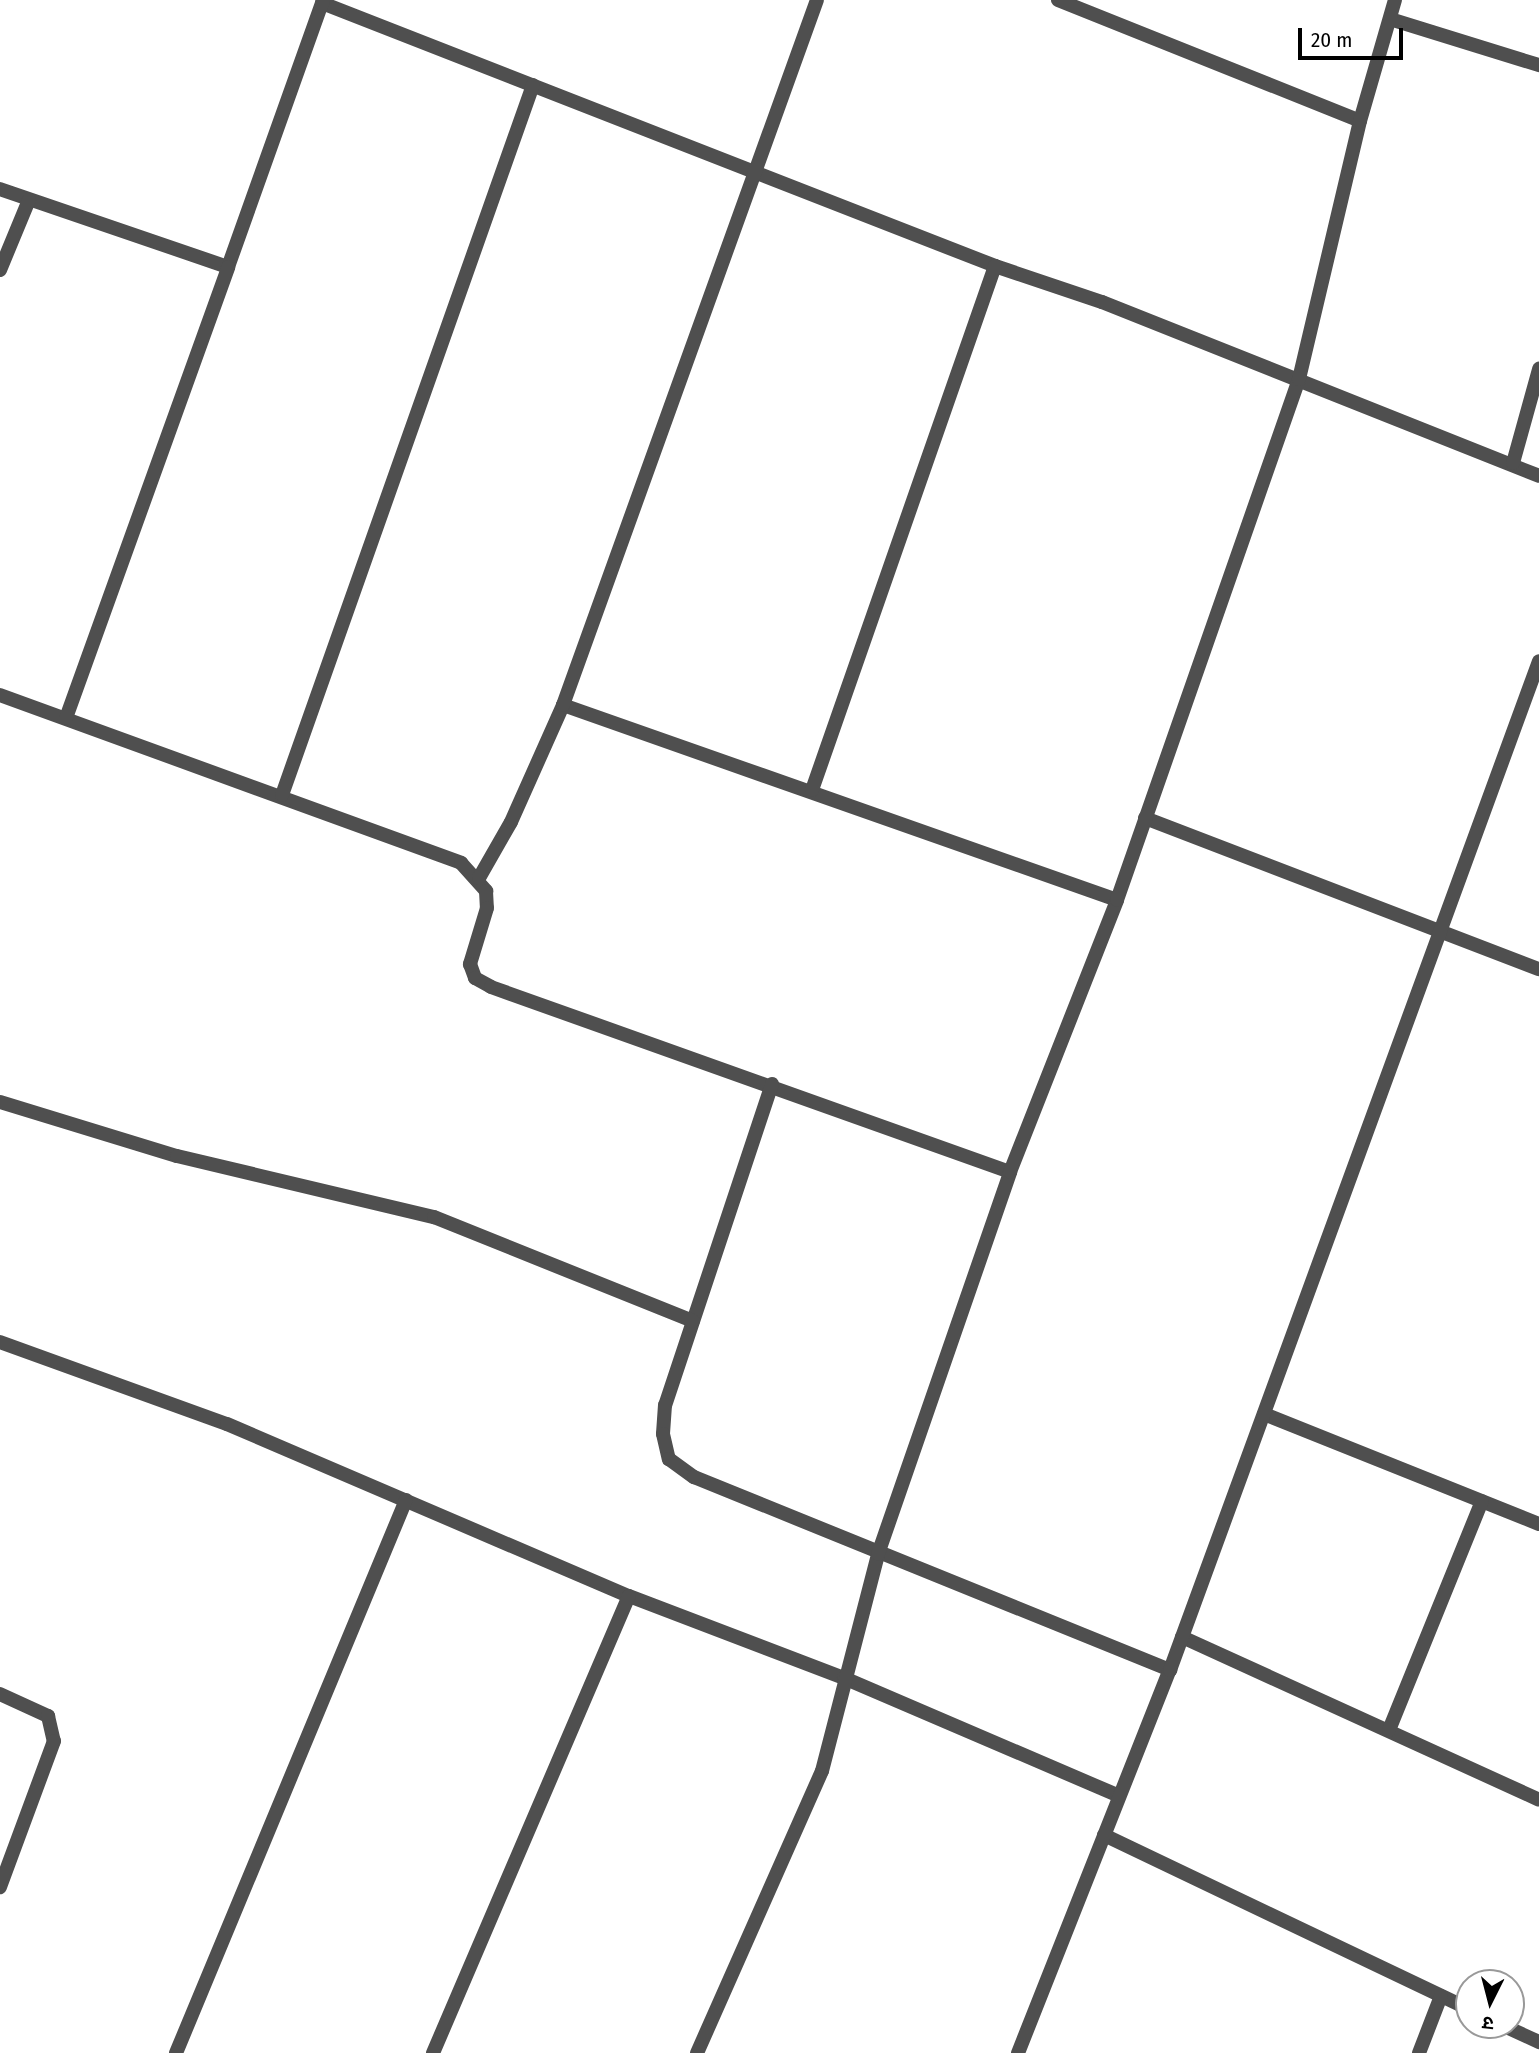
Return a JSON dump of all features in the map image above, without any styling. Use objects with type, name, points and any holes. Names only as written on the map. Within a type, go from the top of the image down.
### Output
[{"type":"street","points":[[479,878],[522,799],[563,705],[817,0]]},
{"type":"street","points":[[1058,0],[1360,121]]},
{"type":"street","points":[[697,2053],[822,1771],[878,1554],[1010,1172],[1117,900],[1299,379],[1360,121],[1395,0]]},
{"type":"street","points":[[66,718],[323,1],[995,266],[1102,302],[1539,475]]},
{"type":"street","points":[[1390,19],[1539,65]]},
{"type":"street","points":[[282,795],[533,85]]},
{"type":"street","points":[[0,189],[228,267]]},
{"type":"street","points":[[0,270],[29,201]]},
{"type":"street","points":[[812,790],[995,266]]},
{"type":"street","points":[[1513,463],[1539,369]]},
{"type":"street","points":[[1018,2053],[1170,1670],[1442,933],[1539,661]]},
{"type":"street","points":[[0,695],[282,795],[461,863],[479,878],[486,891],[487,908],[470,964],[475,978],[1010,1172]]},
{"type":"street","points":[[563,705],[812,790],[1117,900]]},
{"type":"street","points":[[1145,818],[1539,969]]},
{"type":"street","points":[[772,1084],[665,1405],[663,1434],[669,1459],[694,1477],[878,1554],[1170,1670]]},
{"type":"street","points":[[0,1102],[177,1156],[434,1217],[693,1321]]},
{"type":"street","points":[[0,1342],[227,1424],[629,1596],[844,1678],[1119,1796]]},
{"type":"street","points":[[1264,1414],[1539,1524]]},
{"type":"street","points":[[176,2053],[405,1500]]},
{"type":"street","points":[[1389,1730],[1482,1501]]},
{"type":"street","points":[[433,2053],[629,1596]]},
{"type":"street","points":[[1182,1637],[1539,1800]]},
{"type":"street","points":[[0,1694],[48,1716],[54,1741],[0,1887]]},
{"type":"street","points":[[1104,1835],[1455,2002]]},
{"type":"street","points":[[1419,2053],[1441,1996]]}]
